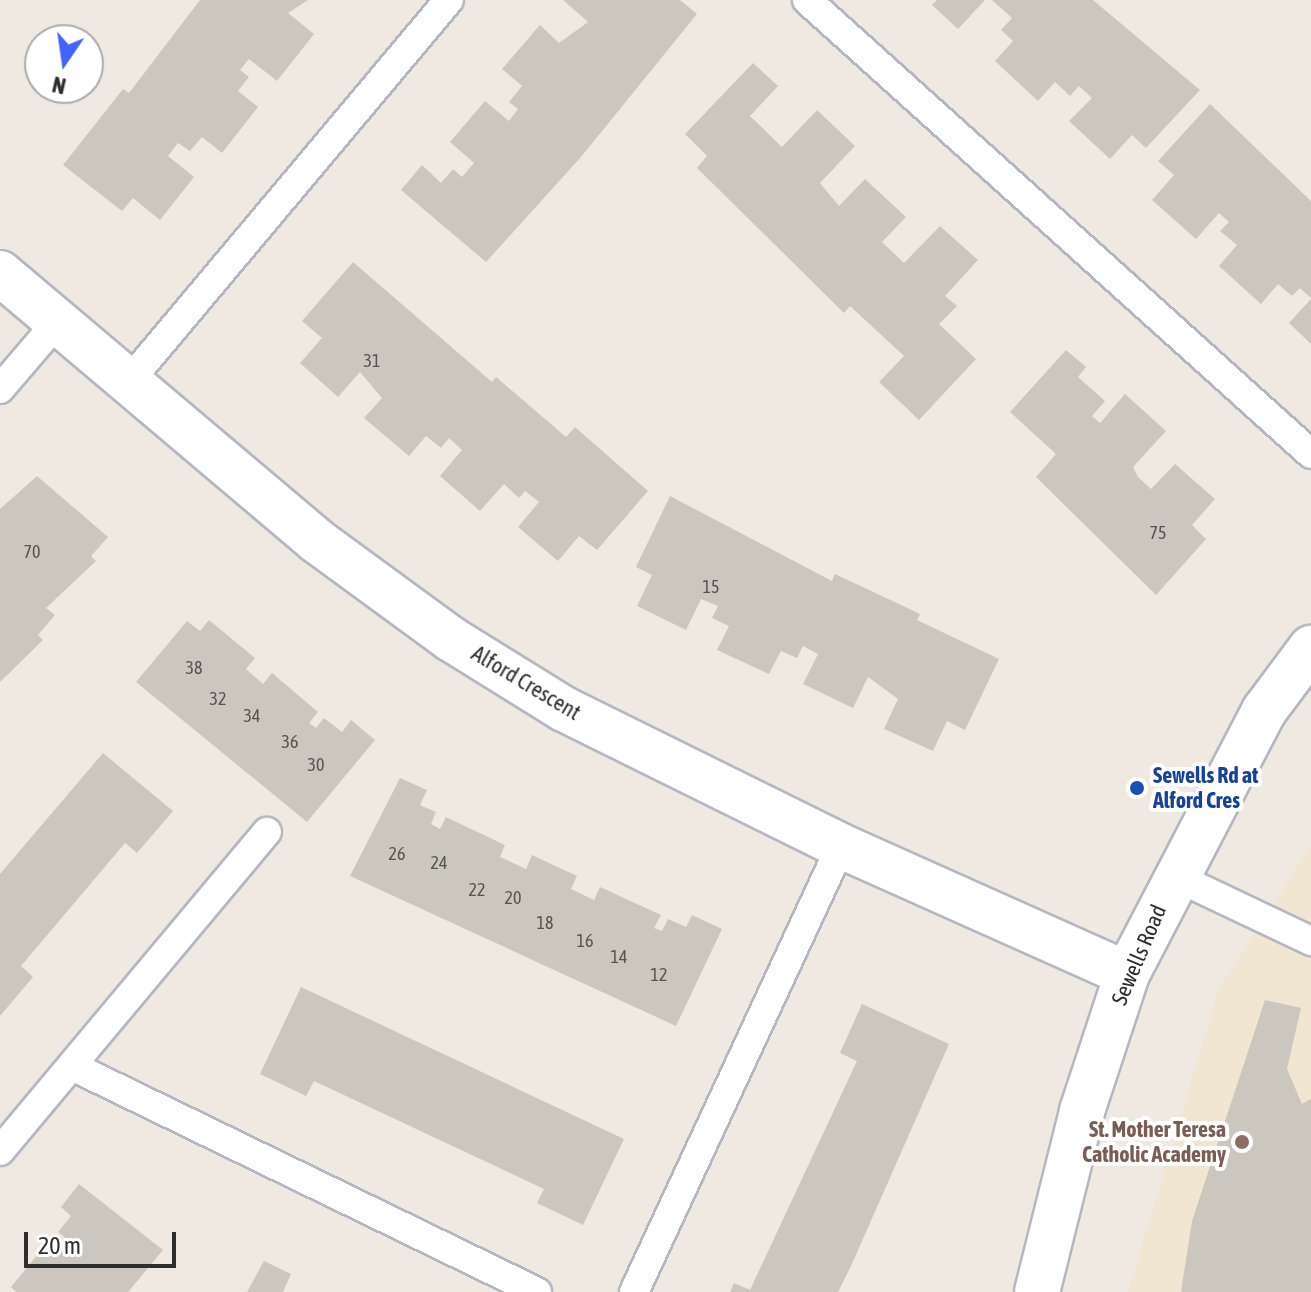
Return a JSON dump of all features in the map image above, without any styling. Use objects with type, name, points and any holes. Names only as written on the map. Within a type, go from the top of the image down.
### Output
[{"type":"street","name":"Alford Crescent","points":[[0,273],[317,541],[451,639],[564,709],[841,846],[1127,974]]},
{"type":"street","name":"Sewells Road","points":[[1037,1292],[1082,1111],[1127,974],[1174,876],[1264,711],[1311,648]]},
{"type":"lane","points":[[130,380],[449,0]]},
{"type":"lane","points":[[807,0],[1311,454]]},
{"type":"lane","points":[[0,389],[58,321]]},
{"type":"lane","points":[[0,1151],[267,832]]},
{"type":"lane","points":[[634,1292],[841,846]]},
{"type":"lane","points":[[1174,876],[1311,941]]},
{"type":"lane","points":[[72,1066],[537,1292]]},
{"type":"shaded area","name":"St. Mother Teresa Catholic Academy","points":[[1311,846],[1311,1292],[1128,1292],[1218,991]]},
{"type":"building","points":[[200,0],[308,0],[288,13],[314,34],[277,81],[249,59],[240,70],[249,77],[238,91],[258,107],[222,153],[202,137],[190,151],[178,143],[168,156],[194,177],[160,220],[133,198],[122,211],[63,165],[123,89],[129,93]]},
{"type":"building","points":[[563,0],[680,0],[697,14],[581,157],[486,262],[401,190],[422,165],[441,183],[453,169],[462,177],[474,163],[450,142],[485,101],[509,121],[518,109],[509,102],[522,86],[502,69],[540,25],[559,43],[588,22]]},
{"type":"building","points":[[937,0],[985,0],[958,29],[932,5]]},
{"type":"building","points":[[992,0],[1093,0],[1200,90],[1146,148],[1132,135],[1110,159],[1069,121],[1092,98],[1079,86],[1070,96],[1055,82],[1038,101],[995,61],[1013,41],[1001,30],[1012,18]]},
{"type":"building","points":[[753,63],[778,86],[750,116],[782,147],[817,110],[855,146],[820,183],[839,206],[865,179],[906,217],[882,242],[904,263],[940,226],[978,260],[945,296],[957,306],[939,324],[976,359],[919,420],[879,382],[904,356],[850,306],[844,313],[697,168],[707,156],[685,134]]},
{"type":"building","points":[[1210,104],[1311,201],[1311,298],[1300,288],[1292,296],[1278,284],[1261,304],[1219,266],[1237,245],[1220,231],[1229,222],[1219,213],[1196,239],[1152,200],[1174,175],[1158,161]]},
{"type":"building","points":[[353,262],[492,382],[496,377],[566,437],[575,427],[648,491],[597,550],[579,536],[558,561],[518,527],[539,502],[525,491],[519,498],[504,484],[480,511],[440,476],[462,450],[449,438],[441,448],[426,436],[409,456],[364,418],[382,398],[360,372],[338,397],[300,363],[322,338],[302,321]]},
{"type":"building","points":[[1311,299],[1311,344],[1289,323]]},
{"type":"building","points":[[1066,350],[1086,367],[1078,377],[1105,401],[1092,416],[1100,423],[1125,394],[1166,431],[1133,467],[1138,477],[1151,489],[1175,464],[1215,499],[1192,525],[1206,539],[1156,595],[1036,477],[1056,454],[1010,412]]},
{"type":"building","points":[[37,476],[108,537],[91,556],[96,561],[46,608],[55,615],[38,635],[43,640],[0,682],[0,509]]},
{"type":"building","points":[[670,496],[832,581],[835,574],[920,614],[917,620],[999,659],[965,730],[947,721],[933,751],[884,729],[898,699],[868,677],[853,708],[803,684],[818,654],[803,646],[797,658],[781,651],[769,674],[717,650],[729,626],[712,618],[718,606],[701,599],[686,630],[637,606],[652,575],[636,567]]},
{"type":"building","points":[[209,620],[255,658],[246,669],[263,684],[272,673],[318,712],[309,723],[316,728],[324,718],[342,732],[351,720],[375,740],[307,822],[136,682],[187,621],[200,631]]},
{"type":"building","points":[[103,753],[173,811],[137,853],[125,843],[21,966],[33,977],[0,1016],[0,874]]},
{"type":"building","points":[[400,778],[427,790],[420,805],[436,812],[431,824],[440,829],[446,817],[505,845],[500,857],[526,869],[532,855],[577,876],[571,889],[594,900],[600,887],[661,915],[654,928],[662,931],[668,919],[686,927],[692,915],[722,929],[676,1026],[350,876]]},
{"type":"building","points":[[301,987],[624,1139],[583,1225],[537,1203],[544,1189],[314,1081],[306,1096],[260,1074]]},
{"type":"building","points":[[1265,1000],[1301,1008],[1287,1069],[1302,1104],[1311,1099],[1311,1292],[1181,1292],[1192,1221]]},
{"type":"building","points":[[862,1004],[949,1044],[851,1266],[838,1292],[730,1292],[734,1283],[750,1290],[857,1061],[840,1053]]},
{"type":"building","points":[[79,1184],[163,1250],[128,1292],[16,1292],[11,1287],[52,1237],[64,1247],[69,1241],[58,1232],[71,1216],[61,1207]]},
{"type":"building","points":[[264,1261],[291,1274],[283,1292],[247,1292]]},
{"type":"place","name":"Sewells Rd at Alford Cres","points":[[1137,788]]},
{"type":"place","name":"St. Mother Teresa Catholic Academy","points":[[1242,1142]]}]
